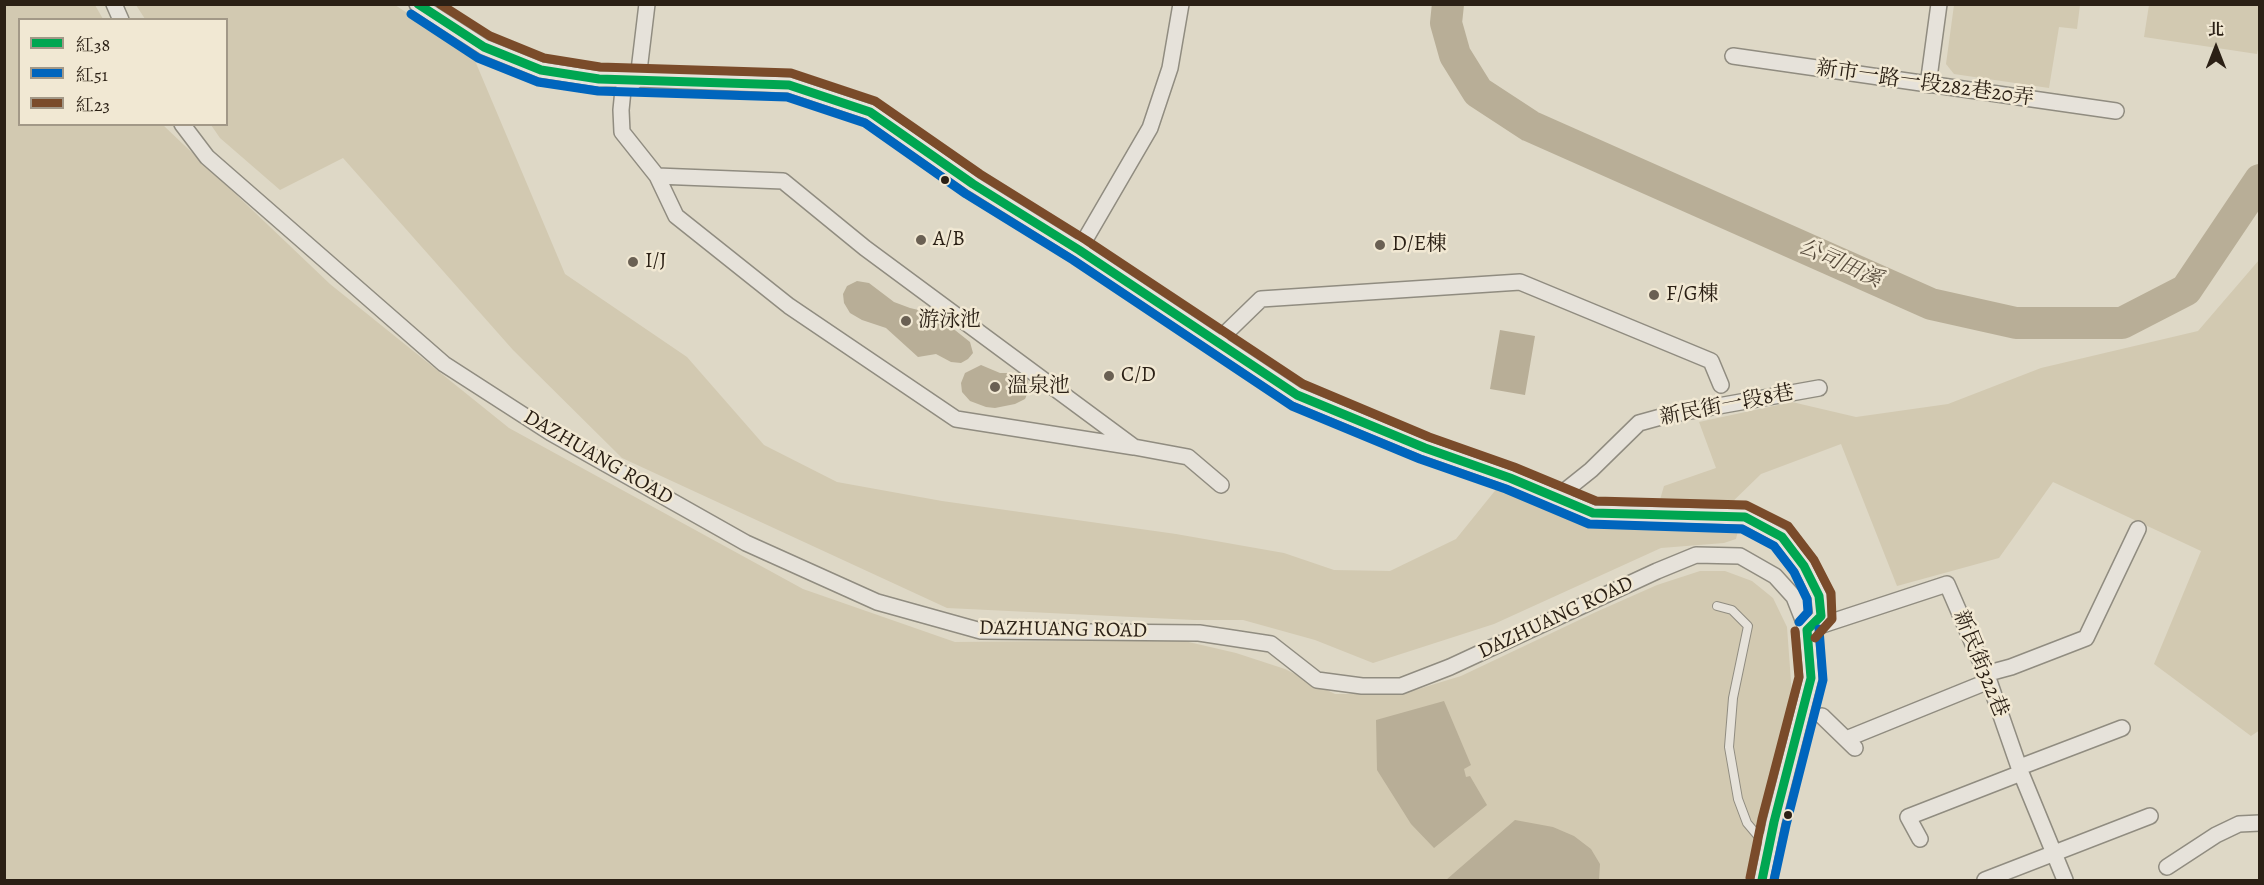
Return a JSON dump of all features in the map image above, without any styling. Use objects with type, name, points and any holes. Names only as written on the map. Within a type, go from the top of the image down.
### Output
[{"type":"street","points":[[114,4],[120,18]]},
{"type":"street","points":[[417,4],[484,47],[541,70],[599,79],[789,85],[870,112],[973,184],[1079,250],[1297,395],[1425,448],[1510,478],[1593,513],[1745,517],[1764,527],[1782,537],[1804,566],[1819,596],[1821,616],[1807,630]]},
{"type":"street","points":[[647,4],[638,79],[623,90],[622,132],[657,176],[676,216],[789,306],[956,419],[1188,456],[1221,485]]},
{"type":"street","points":[[1079,250],[1150,128],[1170,68],[1181,4]]},
{"type":"street","points":[[1928,85],[1939,4]]},
{"type":"street","name":"新市一路一段282巷20弄","points":[[1734,56],[2116,111]]},
{"type":"street","name":"DAZHUANG ROAD","points":[[184,126],[207,157],[444,364],[551,433],[746,543],[877,602],[981,631],[1199,633],[1240,638],[1272,644],[1317,680],[1362,687],[1401,686],[1450,667],[1696,555],[1740,556],[1775,576],[1794,597],[1807,630],[1811,678],[1762,880]]},
{"type":"street","points":[[657,176],[783,181],[865,248],[1134,447]]},
{"type":"street","points":[[1227,332],[1261,299],[1520,282],[1711,361],[1721,385]]},
{"type":"street","name":"新民街一段8巷","points":[[1556,498],[1591,470],[1639,423],[1668,415],[1819,388]]},
{"type":"street","points":[[1822,716],[1850,744],[1870,729],[2012,667],[2086,638],[2138,529]]},
{"type":"street","name":"新民街322巷","points":[[1807,630],[1947,584],[1987,678],[2020,770],[2065,880]]},
{"type":"street","points":[[1920,839],[1908,818],[2122,728]]},
{"type":"street","points":[[1985,880],[2150,816]]},
{"type":"street","points":[[2167,867],[2216,835],[2240,824],[2259,823]]},
{"type":"lane","points":[[1717,606],[1732,610],[1748,626],[1733,699],[1729,747],[1738,799],[1747,823],[1758,836],[1770,840]]},
{"type":"shaded area","points":[[5,5],[95,5],[102,18],[18,18],[18,126],[164,126],[330,284],[509,428],[803,589],[955,642],[1180,640],[1236,653],[1285,669],[1335,694],[1402,694],[1461,676],[1657,585],[1700,571],[1725,571],[1752,581],[1773,598],[1787,627],[1793,709],[1771,776],[1751,880],[5,880]]},
{"type":"shaded area","points":[[136,5],[395,5],[473,56],[565,274],[687,357],[764,445],[837,482],[942,501],[1176,534],[1284,553],[1334,570],[1390,571],[1456,539],[1498,487],[1586,526],[1729,525],[1738,531],[1736,539],[1724,543],[1661,548],[1494,624],[1373,663],[1315,640],[1243,620],[1194,620],[947,608],[622,458],[513,350],[343,158],[280,190],[220,138],[212,126],[228,126],[228,18],[144,18]]},
{"type":"shaded area","points":[[1954,5],[2080,5],[2077,29],[2059,27],[2049,88],[1954,74],[1946,64]]},
{"type":"shaded area","points":[[2149,5],[2259,5],[2257,54],[2144,37]]},
{"type":"shaded area","points":[[2259,260],[2260,730],[2251,736],[2154,664],[2201,551],[2053,482],[1999,558],[1897,586],[1841,444],[1761,474],[1725,509],[1659,503],[1664,486],[1716,468],[1699,422],[1792,402],[1856,417],[1948,404],[2041,368],[2198,331]]},
{"type":"shaded area","name":"游泳池","points":[[857,281],[869,283],[894,302],[927,312],[941,319],[970,342],[973,353],[961,363],[951,362],[936,354],[918,357],[886,328],[862,320],[850,313],[844,303],[843,294],[847,286]]},
{"type":"shaded area","points":[[1500,330],[1535,336],[1525,395],[1490,389]]},
{"type":"shaded area","name":"溫泉池","points":[[981,365],[1000,373],[1021,373],[1028,380],[1029,390],[1025,399],[1015,404],[995,408],[970,401],[962,392],[961,383],[965,373]]},
{"type":"shaded area","points":[[1444,701],[1471,765],[1464,769],[1466,777],[1470,776],[1487,805],[1434,848],[1411,824],[1377,770],[1376,720]]},
{"type":"shaded area","points":[[1515,820],[1553,827],[1574,836],[1591,849],[1600,864],[1599,880],[1446,880]]},
{"type":"waterway","name":"公司田溪","points":[[1448,4],[1446,23],[1455,55],[1478,92],[1530,126],[1931,304],[2016,323],[2122,323],[2186,290],[2260,180]]},
{"type":"transit line","name":"紅38","points":[[418,4],[484,47],[541,70],[599,79],[789,85],[870,112],[973,184],[1079,250],[1297,395],[1425,448],[1510,478],[1593,513],[1745,517],[1782,537],[1804,566],[1819,596],[1821,616],[1807,630]]},
{"type":"transit line","name":"紅23","points":[[440,4],[490,36],[544,58],[600,67],[791,73],[875,101],[980,174],[1086,240],[1303,384],[1429,437],[1514,467],[1596,501],[1746,505],[1788,526],[1814,560],[1831,593],[1832,619],[1815,638]]},
{"type":"transit line","name":"紅51","points":[[411,14],[478,58],[538,82],[598,91],[787,97],[865,123],[966,194],[1073,260],[1292,406],[1420,459],[1506,489],[1589,524],[1742,529],[1774,546],[1794,572],[1807,599],[1808,612],[1799,622]]},
{"type":"transit line","name":"紅51","points":[[1774,880],[1823,680],[1819,629]]},
{"type":"transit line","name":"紅38","points":[[1762,880],[1774,822],[1811,678],[1807,630]]},
{"type":"transit line","name":"紅23","points":[[1750,878],[1762,819],[1799,677],[1795,631]]},
{"type":"place","name":"A/B","points":[[921,240]]},
{"type":"place","name":"D/E棟","points":[[1380,245]]},
{"type":"place","name":"I/J","points":[[633,262]]},
{"type":"place","name":"F/G棟","points":[[1654,295]]},
{"type":"place","name":"游泳池","points":[[906,321]]},
{"type":"place","name":"C/D","points":[[1109,376]]},
{"type":"place","name":"溫泉池","points":[[995,387]]}]
